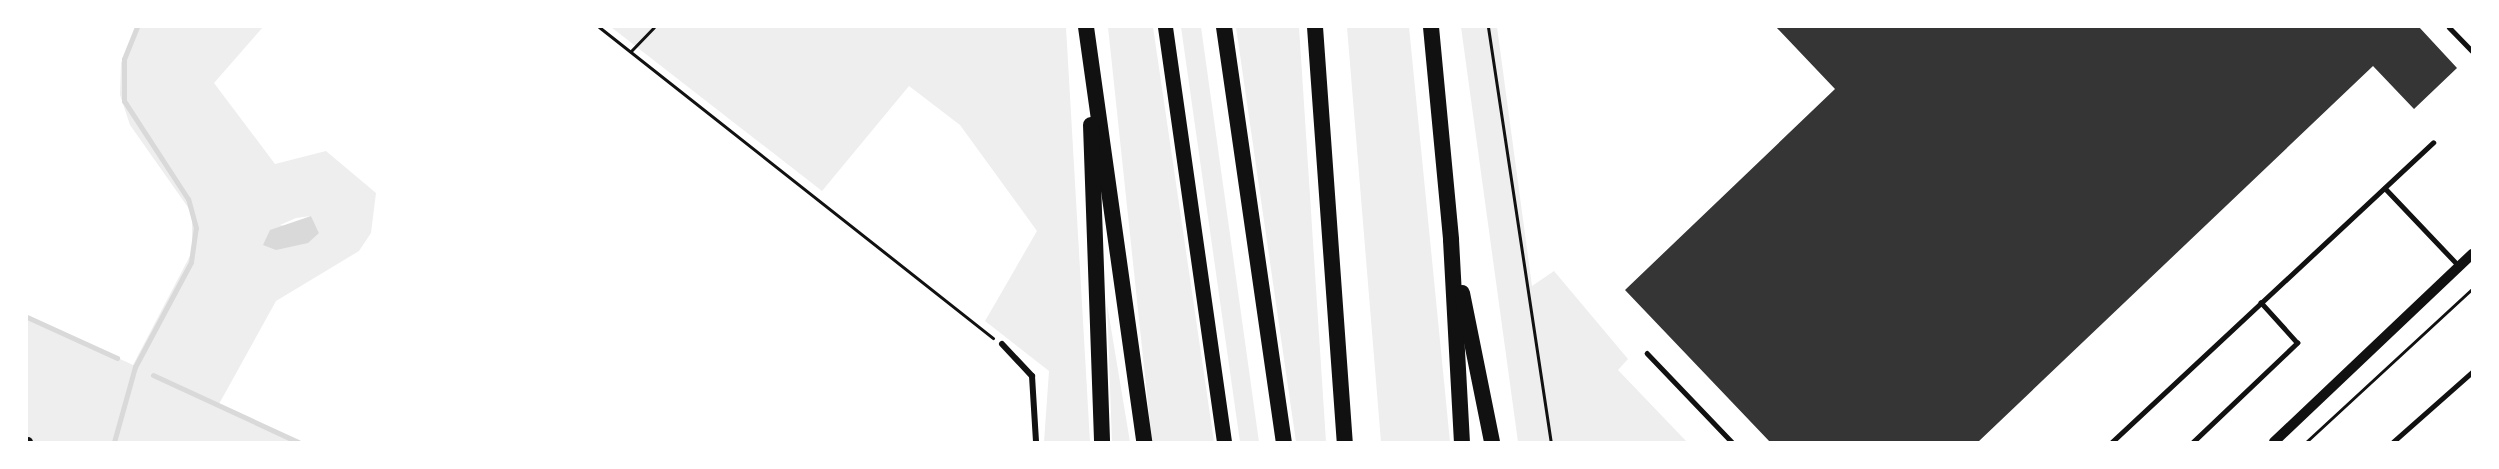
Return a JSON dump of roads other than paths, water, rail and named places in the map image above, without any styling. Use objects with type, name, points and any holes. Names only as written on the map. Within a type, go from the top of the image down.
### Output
[{"type":"highway","points":[[1086,27],[1102,442]]},
{"type":"highway","points":[[1165,27],[1224,442]]},
{"type":"highway","points":[[1224,27],[1284,442]]},
{"type":"highway","points":[[1315,27],[1345,442]]},
{"type":"highway","points":[[1431,27],[1451,240],[1462,442]]},
{"type":"highway","points":[[1088,58],[1117,220],[1144,442]]},
{"type":"highway","points":[[1451,240],[1492,442]]},
{"type":"street","points":[[2274,442],[2472,254]]},
{"type":"street","points":[[1002,344],[1032,376],[1036,442]]},
{"type":"lane","points":[[2449,27],[2472,51]]},
{"type":"lane","points":[[2112,442],[2433,143]]},
{"type":"lane","points":[[2385,188],[2459,266]]},
{"type":"lane","points":[[2193,442],[2297,343],[2261,303]]},
{"type":"lane","points":[[1647,353],[1732,442]]},
{"type":"lane","points":[[2393,442],[2472,372]]},
{"type":"waterway","points":[[114,442],[135,367],[191,262],[196,228],[188,199],[124,101],[124,59],[137,27]]},
{"type":"waterway","points":[[27,317],[117,358]]},
{"type":"waterway","points":[[153,375],[298,442]]}]
